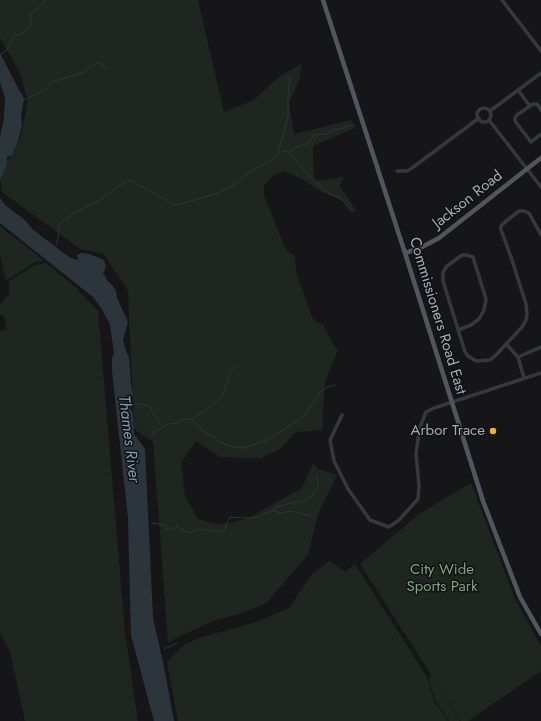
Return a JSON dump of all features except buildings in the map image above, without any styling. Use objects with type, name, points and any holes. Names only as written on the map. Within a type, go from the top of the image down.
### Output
[{"type":"main road","name":"Commissioners Road East","points":[[323,0],[483,501],[520,597],[541,634]]},
{"type":"main road","name":"Jackson Road","points":[[405,253],[420,248],[439,238],[541,158]]},
{"type":"street","points":[[502,0],[541,51]]},
{"type":"street","points":[[490,111],[541,73]]},
{"type":"street","points":[[518,90],[529,105]]},
{"type":"street","points":[[541,110],[537,104],[529,105],[516,116],[515,121],[531,142],[541,134]]},
{"type":"street","points":[[479,118],[478,113],[480,109],[486,108],[490,111]]},
{"type":"street","points":[[489,120],[491,117],[490,111]]},
{"type":"street","points":[[479,118],[483,121],[489,120]]},
{"type":"street","points":[[396,171],[407,171],[412,168],[479,118]]},
{"type":"street","points":[[489,120],[541,188]]},
{"type":"street","points":[[458,330],[471,325],[479,319],[484,310],[486,299],[473,257],[462,255],[447,266],[443,272],[443,281],[458,330],[465,352],[476,361],[490,360],[522,327],[526,320],[527,309],[511,257],[502,235],[501,226],[519,211],[524,211],[529,213],[541,235]]},
{"type":"street","points":[[506,344],[518,357],[524,378]]},
{"type":"street","points":[[518,357],[541,347]]},
{"type":"street","points":[[342,415],[330,440],[334,461],[348,489],[370,520],[389,527],[399,520],[418,500],[416,453],[420,427],[426,412],[434,408],[541,373]]},
{"type":"green space","points":[[0,0],[198,0],[224,112],[254,100],[279,77],[302,63],[299,80],[289,103],[294,134],[351,120],[355,128],[313,146],[314,181],[344,177],[340,186],[356,211],[352,213],[343,201],[318,190],[304,180],[284,171],[273,176],[264,186],[264,196],[286,250],[295,256],[296,272],[313,319],[324,326],[331,341],[338,350],[325,382],[322,430],[296,432],[280,449],[261,458],[220,457],[196,441],[181,463],[185,496],[198,519],[222,525],[249,518],[302,488],[313,463],[318,469],[337,475],[318,514],[308,555],[266,603],[243,613],[215,620],[168,642],[153,442],[134,429],[128,291],[104,254],[80,249],[2,192],[0,175],[21,136],[28,100],[19,71],[0,38]]},
{"type":"green space","points":[[0,226],[44,261],[34,262],[6,281],[0,254]]},
{"type":"green space","points":[[46,263],[75,287],[98,311],[125,633],[138,721],[25,721],[10,651],[0,633],[0,331],[7,330],[4,315],[0,315],[0,305],[9,294],[9,281],[35,265]]},
{"type":"green space","name":"City Wide Sports Park","points":[[471,483],[515,599],[541,646],[541,671],[468,721],[461,721],[360,564],[419,514]]},
{"type":"green space","points":[[330,561],[345,572],[355,564],[427,677],[434,701],[448,721],[178,721],[167,662],[184,645],[199,638],[259,621],[289,608],[312,574]]},
{"type":"green space","points":[[431,676],[460,721],[449,721],[435,700],[429,680]]},
{"type":"water","points":[[0,53],[24,100],[21,115],[22,125],[17,145],[13,150],[13,154],[7,157],[7,164],[0,180],[0,137],[4,118],[5,98],[0,82]]},
{"type":"water","name":"Thames River","points":[[0,198],[5,205],[26,221],[32,229],[69,257],[77,260],[77,255],[82,253],[104,260],[106,267],[103,273],[116,291],[117,298],[128,322],[123,340],[129,358],[133,395],[127,400],[133,414],[134,434],[145,449],[153,618],[174,721],[154,721],[131,635],[128,518],[112,371],[112,358],[114,354],[110,324],[93,297],[0,223]]},
{"type":"waterway","points":[[1,54],[6,51],[15,35],[21,34],[29,28],[31,25],[30,15],[46,0]]},
{"type":"waterway","points":[[24,100],[45,90],[52,82],[84,72],[91,66],[100,62],[107,71]]},
{"type":"waterway","points":[[278,153],[288,117],[290,76]]},
{"type":"waterway","points":[[290,151],[294,148],[307,144],[314,135],[327,134],[333,130],[342,129],[348,125],[354,125]]},
{"type":"waterway","points":[[56,245],[59,224],[68,217],[103,198],[117,187],[130,180],[175,205],[218,193],[235,184],[248,173],[267,163],[284,151],[289,152],[324,190],[334,196],[340,197],[351,211]]},
{"type":"waterway","points":[[192,418],[208,409],[222,397],[229,375],[236,364]]},
{"type":"waterway","points":[[153,436],[155,431],[171,423],[175,424],[183,419],[191,419],[202,430],[222,443],[234,447],[244,448],[267,440],[299,420],[306,415],[320,392],[327,387],[335,385]]},
{"type":"waterway","name":"Thames River","points":[[130,405],[141,404],[149,406],[163,427]]},
{"type":"waterway","points":[[151,523],[166,525],[166,529],[169,528],[170,530],[177,527],[189,533],[200,529],[221,532],[225,529],[230,517],[258,517],[274,511],[274,508],[306,500],[311,497],[318,487],[317,476]]},
{"type":"waterway","points":[[274,511],[280,513],[291,511],[311,516]]},
{"type":"waterway","points":[[164,649],[177,643]]},
{"type":"place","name":"Arbor Trace","points":[[493,431]]}]
